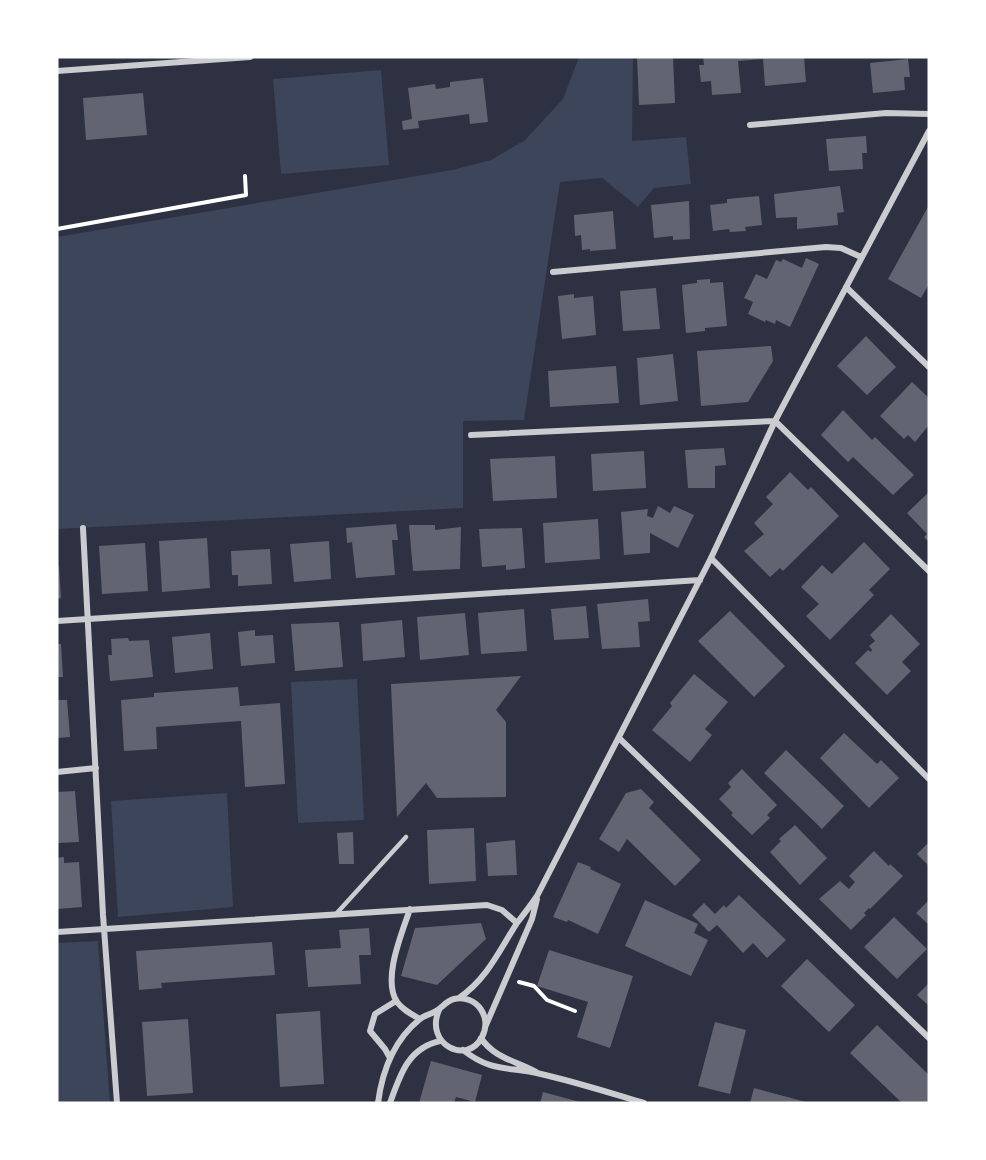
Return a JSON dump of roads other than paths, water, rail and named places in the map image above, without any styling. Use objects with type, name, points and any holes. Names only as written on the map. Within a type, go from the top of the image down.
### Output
[{"type":"street","points":[[57,71],[250,57]]},
{"type":"street","points":[[750,125],[886,113],[929,114]]},
{"type":"street","points":[[459,998],[473,989],[490,969],[517,923],[537,896],[700,580],[775,421],[929,131]]},
{"type":"street","points":[[553,272],[826,247],[841,248],[861,257]]},
{"type":"street","points":[[846,287],[929,367]]},
{"type":"street","points":[[471,435],[775,421],[929,572]]},
{"type":"street","points":[[83,528],[104,929],[117,1103]]},
{"type":"street","points":[[711,558],[929,779]]},
{"type":"street","points":[[57,621],[700,580]]},
{"type":"street","points":[[619,738],[929,1038]]},
{"type":"street","points":[[57,772],[96,768]]},
{"type":"street","points":[[438,1010],[434,1026],[440,1041],[454,1049],[463,1050],[472,1047],[481,1038],[532,919],[537,896]]},
{"type":"street","points":[[57,932],[487,905],[502,910],[517,923]]},
{"type":"street","points":[[410,909],[395,952],[392,989],[396,1001],[405,1011],[420,1019]]},
{"type":"street","points":[[378,1103],[381,1082],[390,1058],[400,1041],[420,1019],[438,1010],[451,999],[459,998],[467,999],[481,1009],[486,1026]]},
{"type":"street","points":[[390,1058],[370,1031],[375,1014],[396,1001]]},
{"type":"street","points":[[481,1038],[488,1048],[499,1056],[516,1061],[539,1073]]},
{"type":"street","points":[[390,1103],[402,1070],[412,1056],[420,1049],[440,1041]]},
{"type":"street","points":[[463,1050],[489,1066],[539,1073],[645,1103]]},
{"type":"lane","points":[[336,915],[406,837]]}]
